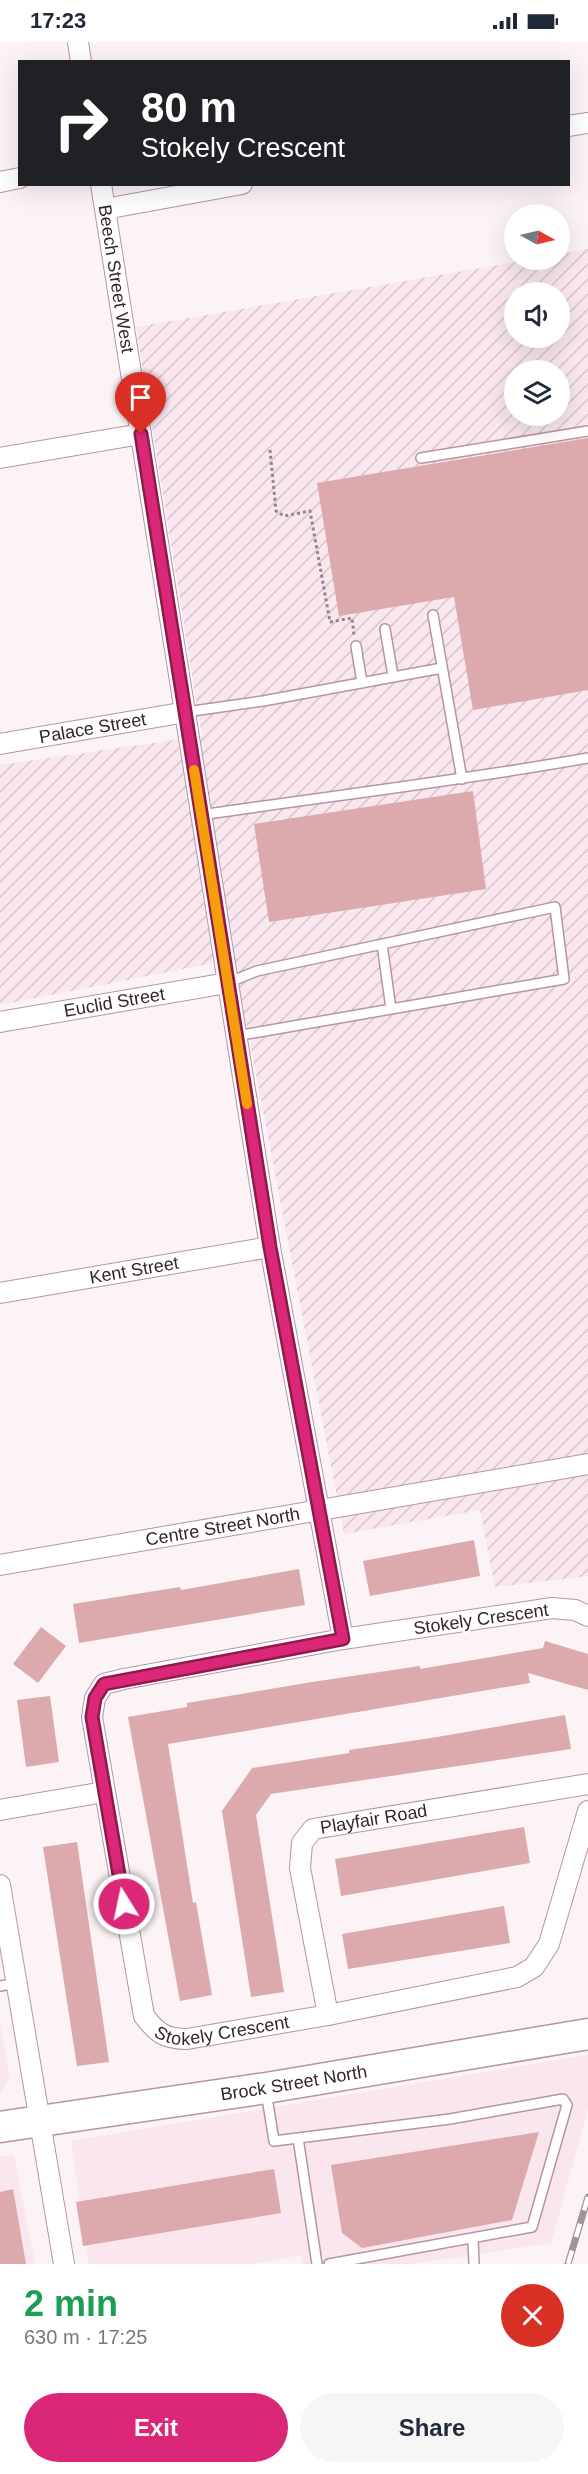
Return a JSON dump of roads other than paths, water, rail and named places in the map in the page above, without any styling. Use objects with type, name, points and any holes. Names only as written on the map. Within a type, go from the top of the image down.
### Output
[{"type":"main road","name":"Brock Street North","points":[[0,2127],[266,2088],[588,2034]]},
{"type":"street","points":[[78,42],[81,60]]},
{"type":"street","points":[[570,126],[588,123]]},
{"type":"street","points":[[0,182],[18,178]]},
{"type":"street","name":"Beech Street West","points":[[100,186],[270,1247],[343,1639]]},
{"type":"street","points":[[105,209],[231,186]]},
{"type":"street","points":[[0,458],[141,434]]},
{"type":"street","name":"Palace Street","points":[[0,744],[186,712]]},
{"type":"street","name":"Euclid Street","points":[[0,1022],[226,983]]},
{"type":"street","name":"Kent Street","points":[[0,1293],[270,1247]]},
{"type":"street","name":"Centre Street North","points":[[0,1565],[588,1464]]},
{"type":"street","name":"Stokely Crescent","points":[[588,1616],[575,1610],[552,1608],[343,1639],[104,1684],[95,1698],[92,1717],[144,2016],[156,2032],[170,2039],[187,2039],[328,2015],[517,1977],[534,1968],[549,1944],[588,1811]]},
{"type":"street","name":"Playfair Road","points":[[328,2015],[300,1868],[302,1843],[313,1829],[588,1784]]},
{"type":"street","points":[[0,1810],[105,1792]]},
{"type":"street","points":[[0,1886],[8,1985],[40,2121],[64,2264]]},
{"type":"lane","points":[[421,458],[588,431]]},
{"type":"lane","points":[[433,615],[462,779]]},
{"type":"lane","points":[[385,629],[393,676]]},
{"type":"lane","points":[[356,646],[362,683]]},
{"type":"lane","points":[[186,712],[442,668]]},
{"type":"lane","points":[[201,815],[462,779],[588,758]]},
{"type":"lane","points":[[226,983],[257,971],[555,907],[564,979],[235,1036]]},
{"type":"lane","points":[[382,944],[391,1010]]},
{"type":"lane","points":[[266,2088],[274,2141],[450,2119],[563,2099],[567,2105],[532,2226],[473,2239],[329,2264]]},
{"type":"lane","points":[[297,2138],[318,2264]]},
{"type":"lane","points":[[473,2239],[474,2264]]},
{"type":"railway","points":[[568,2264],[588,2197]]}]
